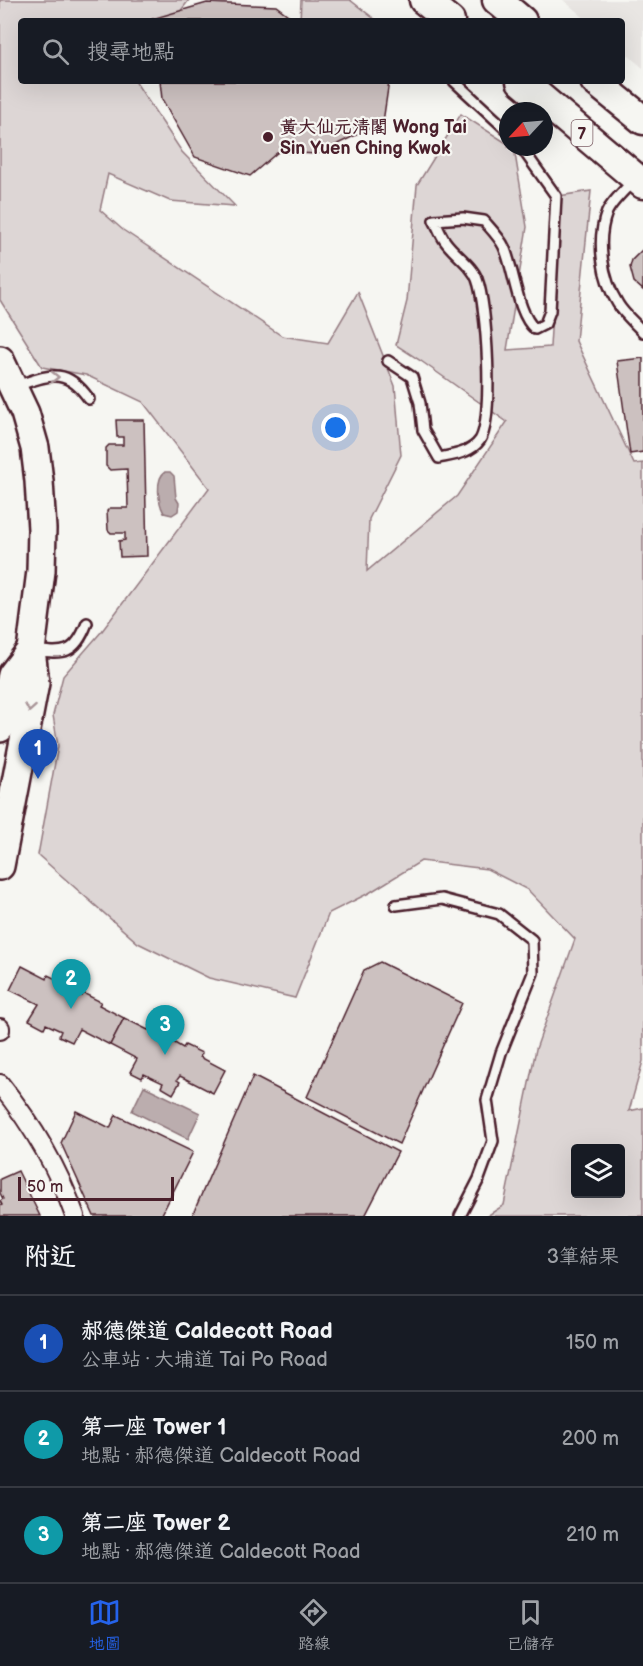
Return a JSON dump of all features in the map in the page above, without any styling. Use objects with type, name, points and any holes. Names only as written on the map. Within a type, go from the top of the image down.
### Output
[{"type":"highway","points":[[497,0],[518,18]]},
{"type":"highway","name":"7","points":[[525,84],[639,181]]},
{"type":"highway","points":[[599,84],[643,120]]},
{"type":"main road","points":[[0,360],[25,413],[35,448],[42,529],[41,571],[31,650],[35,683],[0,866]]},
{"type":"main road","points":[[0,728],[12,675],[31,650]]},
{"type":"street","points":[[0,1084],[38,1137],[56,1170],[75,1216]]},
{"type":"lane","points":[[457,84],[499,123]]},
{"type":"lane","points":[[388,361],[412,377],[420,404],[423,430],[439,458],[470,449],[480,439],[488,389],[486,319],[477,277],[444,240],[434,220],[463,218],[484,221],[504,246],[530,325],[536,329],[545,324],[550,311],[556,196],[527,156]]},
{"type":"lane","points":[[639,181],[608,211],[603,232],[602,255],[607,279],[618,303],[643,332]]},
{"type":"lane","points":[[14,387],[55,374],[71,378],[89,399]]},
{"type":"lane","points":[[31,650],[64,652],[73,648],[82,637],[87,623]]},
{"type":"lane","points":[[396,905],[442,899],[499,914],[532,940],[533,973],[501,1053],[487,1100],[493,1140],[479,1179],[460,1216]]},
{"type":"shaded area","points":[[0,0],[189,0],[175,18],[18,18],[18,84],[137,84],[182,152],[235,206],[170,201],[108,174],[100,210],[123,230],[282,336],[328,343],[358,292],[395,386],[401,455],[369,519],[367,571],[457,496],[507,422],[396,345],[407,301],[417,185],[461,114],[499,138],[499,156],[515,156],[527,227],[507,350],[550,347],[559,196],[591,191],[576,341],[634,464],[643,463],[643,1061],[629,1111],[643,1108],[643,1216],[487,1216],[504,1205],[536,1049],[575,939],[528,890],[487,869],[421,861],[369,893],[329,913],[295,998],[209,978],[138,943],[38,855],[58,746],[53,715],[63,676],[102,631],[209,488],[143,402],[86,375],[42,367],[0,300]]},
{"type":"shaded area","points":[[301,0],[350,0],[373,18],[300,18]]},
{"type":"shaded area","points":[[563,0],[643,0],[643,68],[625,53],[625,18],[584,18]]},
{"type":"shaded area","points":[[165,472],[170,472],[174,476],[176,498],[179,503],[178,511],[172,515],[164,513],[159,497],[160,480]]},
{"type":"shaded area","points":[[144,1086],[200,1113],[188,1139],[132,1111]]},
{"type":"building","points":[[207,3],[276,6],[292,18],[155,18]]},
{"type":"building","name":"黃大仙元清閣 Wong Tai Sin Yuen Ching Kwok","points":[[160,84],[389,84],[383,122],[317,154],[278,152],[250,176],[195,157],[162,99]]},
{"type":"building","points":[[642,250],[643,290],[634,282],[630,267],[632,260]]},
{"type":"building","points":[[643,358],[643,452],[630,454],[617,361]]},
{"type":"building","points":[[116,420],[144,420],[147,556],[120,557],[119,541],[125,540],[125,533],[111,533],[108,530],[107,511],[110,508],[128,508],[127,469],[110,470],[106,466],[106,448],[109,445],[123,445],[123,437],[117,437]]},
{"type":"building","points":[[380,962],[462,1003],[399,1144],[307,1097],[364,970]]},
{"type":"building","points":[[22,966],[47,979],[48,975],[66,984],[64,987],[101,1002],[99,1005],[124,1018],[110,1045],[79,1029],[72,1042],[59,1036],[61,1031],[46,1024],[44,1028],[29,1020],[39,1004],[10,990]]},
{"type":"building","points":[[124,1018],[148,1030],[150,1027],[167,1035],[166,1038],[183,1048],[185,1045],[202,1053],[200,1057],[225,1070],[213,1093],[180,1076],[177,1080],[180,1082],[173,1094],[161,1087],[163,1083],[144,1074],[142,1078],[130,1072],[137,1059],[110,1045]]},
{"type":"building","points":[[253,1076],[398,1152],[365,1216],[192,1216]]},
{"type":"building","points":[[76,1111],[110,1128],[116,1115],[193,1152],[161,1216],[94,1216],[61,1143]]},
{"type":"building","points":[[18,1171],[40,1216],[0,1216],[2,1205],[0,1201],[3,1199],[0,1193],[0,1179]]},
{"type":"place","name":"黃大仙元清閣 Wong Tai Sin Yuen Ching Kwok","points":[[268,137]]},
{"type":"place","name":"郝德傑道 Caldecott Road","points":[[38,779]]},
{"type":"place","name":"第一座 Tower 1","points":[[71,1009]]},
{"type":"place","name":"第二座 Tower 2","points":[[165,1055]]}]
